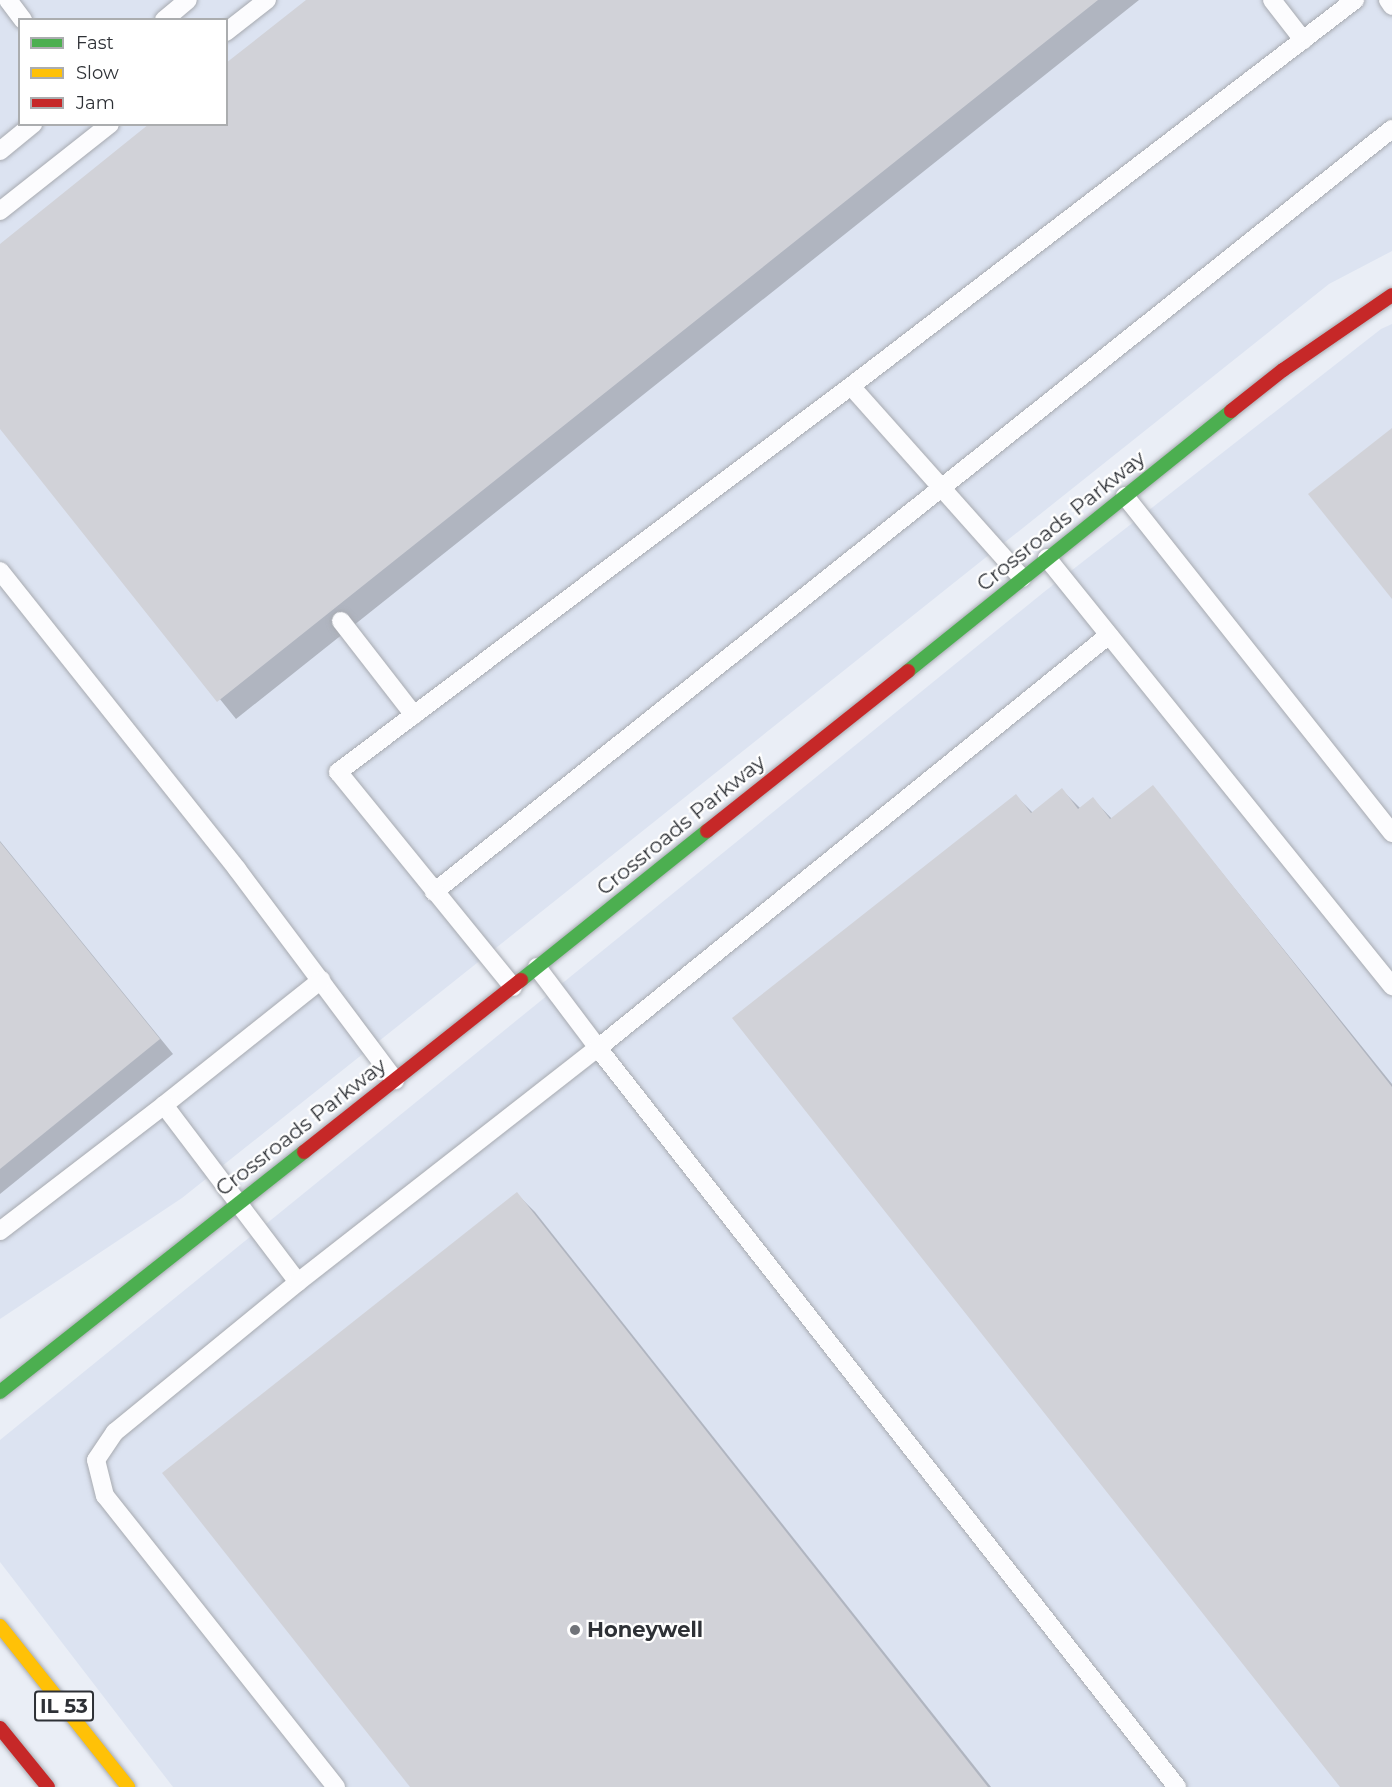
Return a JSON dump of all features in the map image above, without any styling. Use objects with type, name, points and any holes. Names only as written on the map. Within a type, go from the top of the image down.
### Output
[{"type":"street","name":"Crossroads Parkway","points":[[0,1392],[513,987],[1283,370],[1392,295]]},
{"type":"street","name":"IL 53","points":[[0,1626],[128,1787]]},
{"type":"street","name":"IL 53","points":[[0,1728],[48,1787]]},
{"type":"lane","points":[[8,0],[22,18]]},
{"type":"lane","points":[[166,18],[188,0]]},
{"type":"lane","points":[[228,30],[267,0]]},
{"type":"lane","points":[[1272,0],[1303,40]]},
{"type":"lane","points":[[513,987],[338,772],[851,386],[1355,0]]},
{"type":"lane","points":[[1388,0],[1392,6]]},
{"type":"lane","points":[[0,151],[31,126]]},
{"type":"lane","points":[[0,211],[107,126]]},
{"type":"lane","points":[[434,892],[1392,129]]},
{"type":"lane","points":[[851,386],[922,468],[943,486],[1022,578]]},
{"type":"lane","points":[[1125,496],[1392,833]]},
{"type":"lane","points":[[1047,558],[1392,986]]},
{"type":"lane","points":[[0,570],[321,980],[395,1080]]},
{"type":"lane","points":[[341,621],[414,715]]},
{"type":"lane","points":[[336,1787],[105,1496],[96,1460],[115,1432],[298,1282],[598,1048],[1109,635]]},
{"type":"lane","points":[[537,967],[1177,1787]]},
{"type":"lane","points":[[0,1231],[321,980]]},
{"type":"lane","points":[[164,1105],[298,1282]]},
{"type":"shaded area","points":[[0,0],[1392,0],[1392,251],[1329,284],[182,1198],[0,1319]]},
{"type":"shaded area","points":[[1392,324],[1392,1787],[173,1787],[0,1562],[0,1440],[1044,592],[1381,329]]},
{"type":"building","points":[[306,0],[1098,0],[217,702],[0,429],[0,244],[147,126],[228,126],[228,61]]},
{"type":"building","points":[[1392,428],[1392,599],[1308,494]]},
{"type":"building","points":[[1153,785],[1392,1087],[1392,1787],[1340,1787],[732,1018],[1016,794],[1031,813],[1062,788],[1078,809],[1093,797],[1110,819]]},
{"type":"building","points":[[0,842],[160,1039],[0,1169]]},
{"type":"building","name":"Honeywell","points":[[517,1192],[988,1787],[410,1787],[162,1473]]},
{"type":"traffic: fast","points":[[908,671],[1231,411]]},
{"type":"traffic: fast","points":[[521,980],[707,831]]},
{"type":"traffic: fast","points":[[0,1392],[304,1152]]},
{"type":"traffic: slow","points":[[0,1626],[128,1787]]},
{"type":"traffic: jam","points":[[1231,411],[1283,370],[1392,295]]},
{"type":"traffic: jam","points":[[707,831],[908,671]]},
{"type":"traffic: jam","points":[[304,1152],[521,980]]},
{"type":"traffic: jam","points":[[0,1728],[48,1787]]},
{"type":"place","name":"Honeywell","points":[[575,1630]]}]
